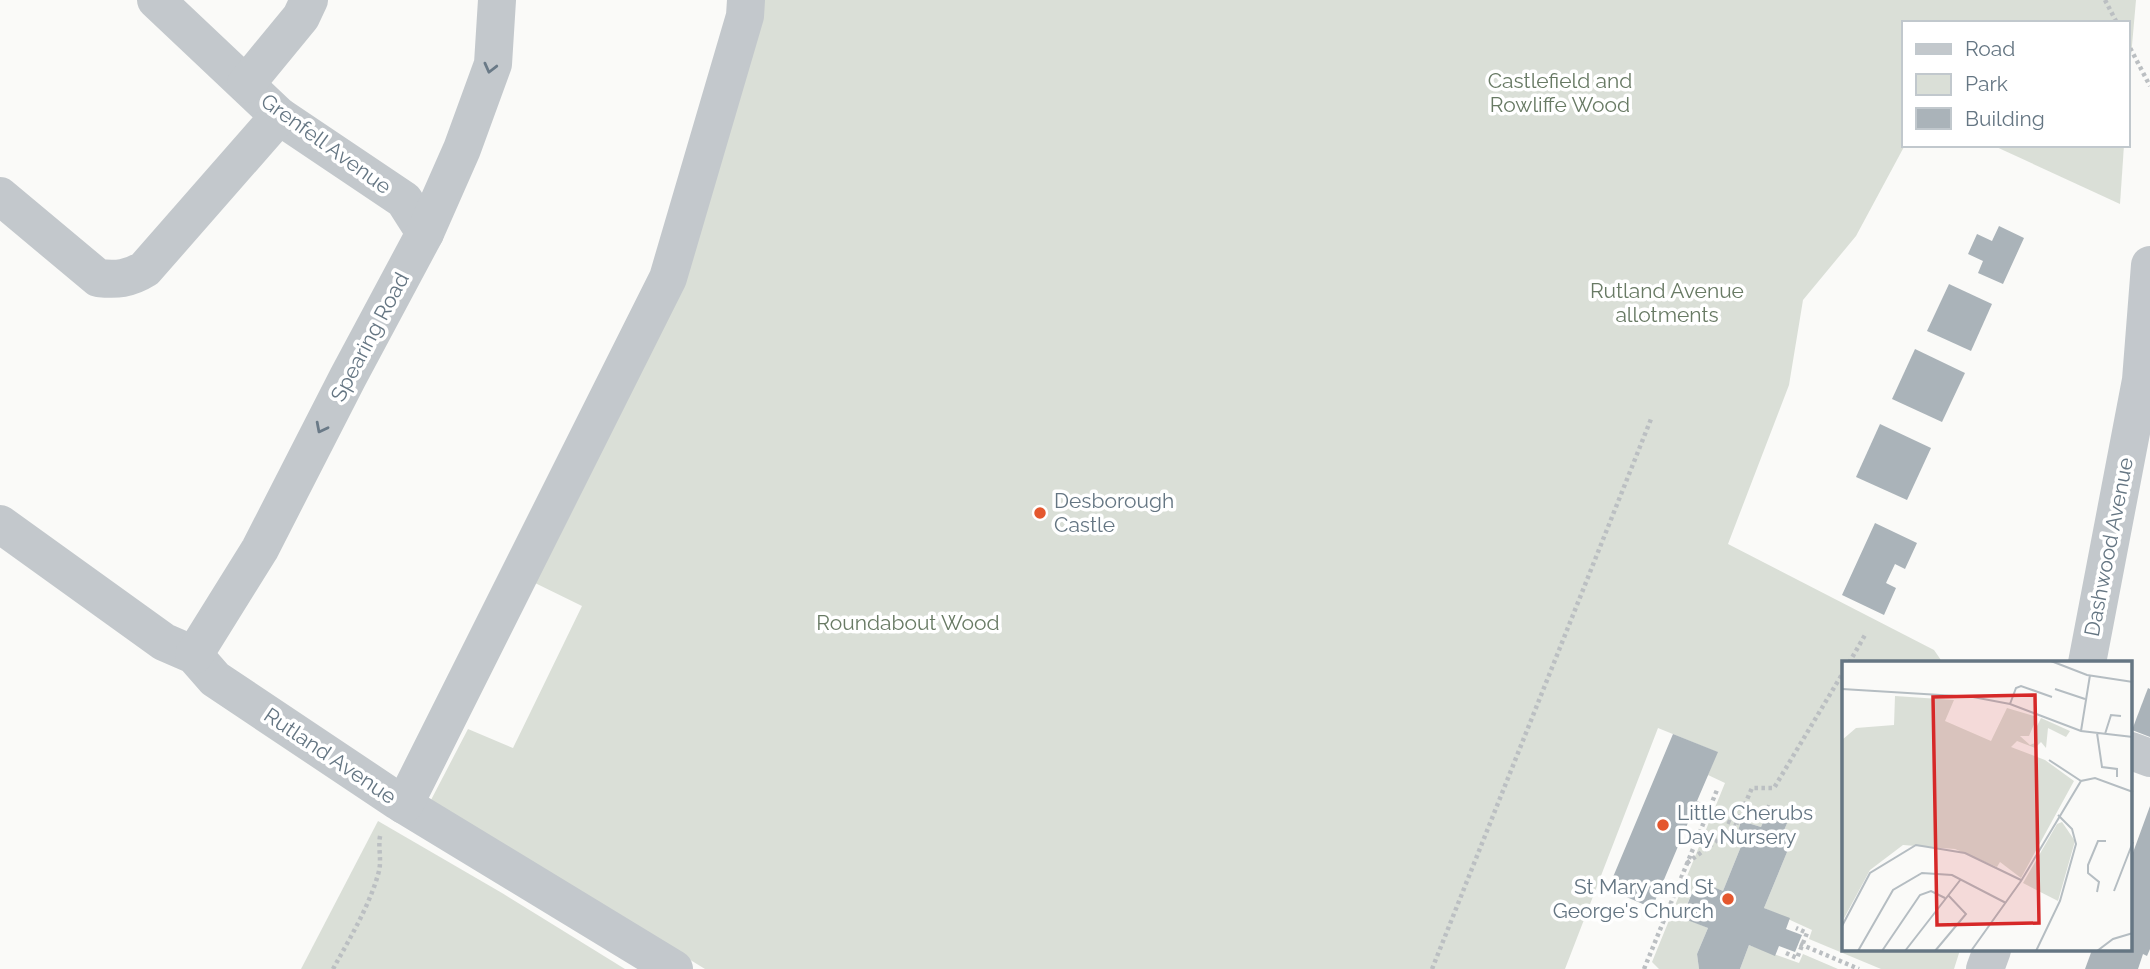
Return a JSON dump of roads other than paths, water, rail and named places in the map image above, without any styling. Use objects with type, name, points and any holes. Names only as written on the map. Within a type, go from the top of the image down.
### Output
[{"type":"street","name":"Grenfell Avenue","points":[[156,0],[279,116],[404,200],[425,233]]},
{"type":"street","points":[[246,84],[301,17],[309,0]]},
{"type":"street","name":"Spearing Road","points":[[194,655],[260,549],[425,233],[462,149],[493,64],[497,0]]},
{"type":"street","points":[[400,803],[668,278],[745,16],[746,0]]},
{"type":"street","points":[[0,196],[98,278],[119,280],[132,277],[145,269],[279,116]]},
{"type":"street","name":"Dashwood Avenue","points":[[2087,661],[2141,380],[2150,265]]},
{"type":"street","name":"Rutland Avenue","points":[[0,524],[164,642],[194,655],[215,679],[400,803],[674,969]]},
{"type":"street","points":[[2132,751],[2150,758]]},
{"type":"street","points":[[1985,969],[1992,951]]},
{"type":"place","name":"Desborough Castle","points":[[1040,513]]},
{"type":"place","name":"Little Cherubs Day Nursery","points":[[1663,825]]},
{"type":"place","name":"St Mary and St George's Church","points":[[1728,899]]},
{"type":"park label","name":"Castlefield and Rowliffe Wood","points":[[1560,93]]},
{"type":"park label","name":"Rutland Avenue allotments","points":[[1667,303]]},
{"type":"park label","name":"Roundabout Wood","points":[[908,623]]}]
